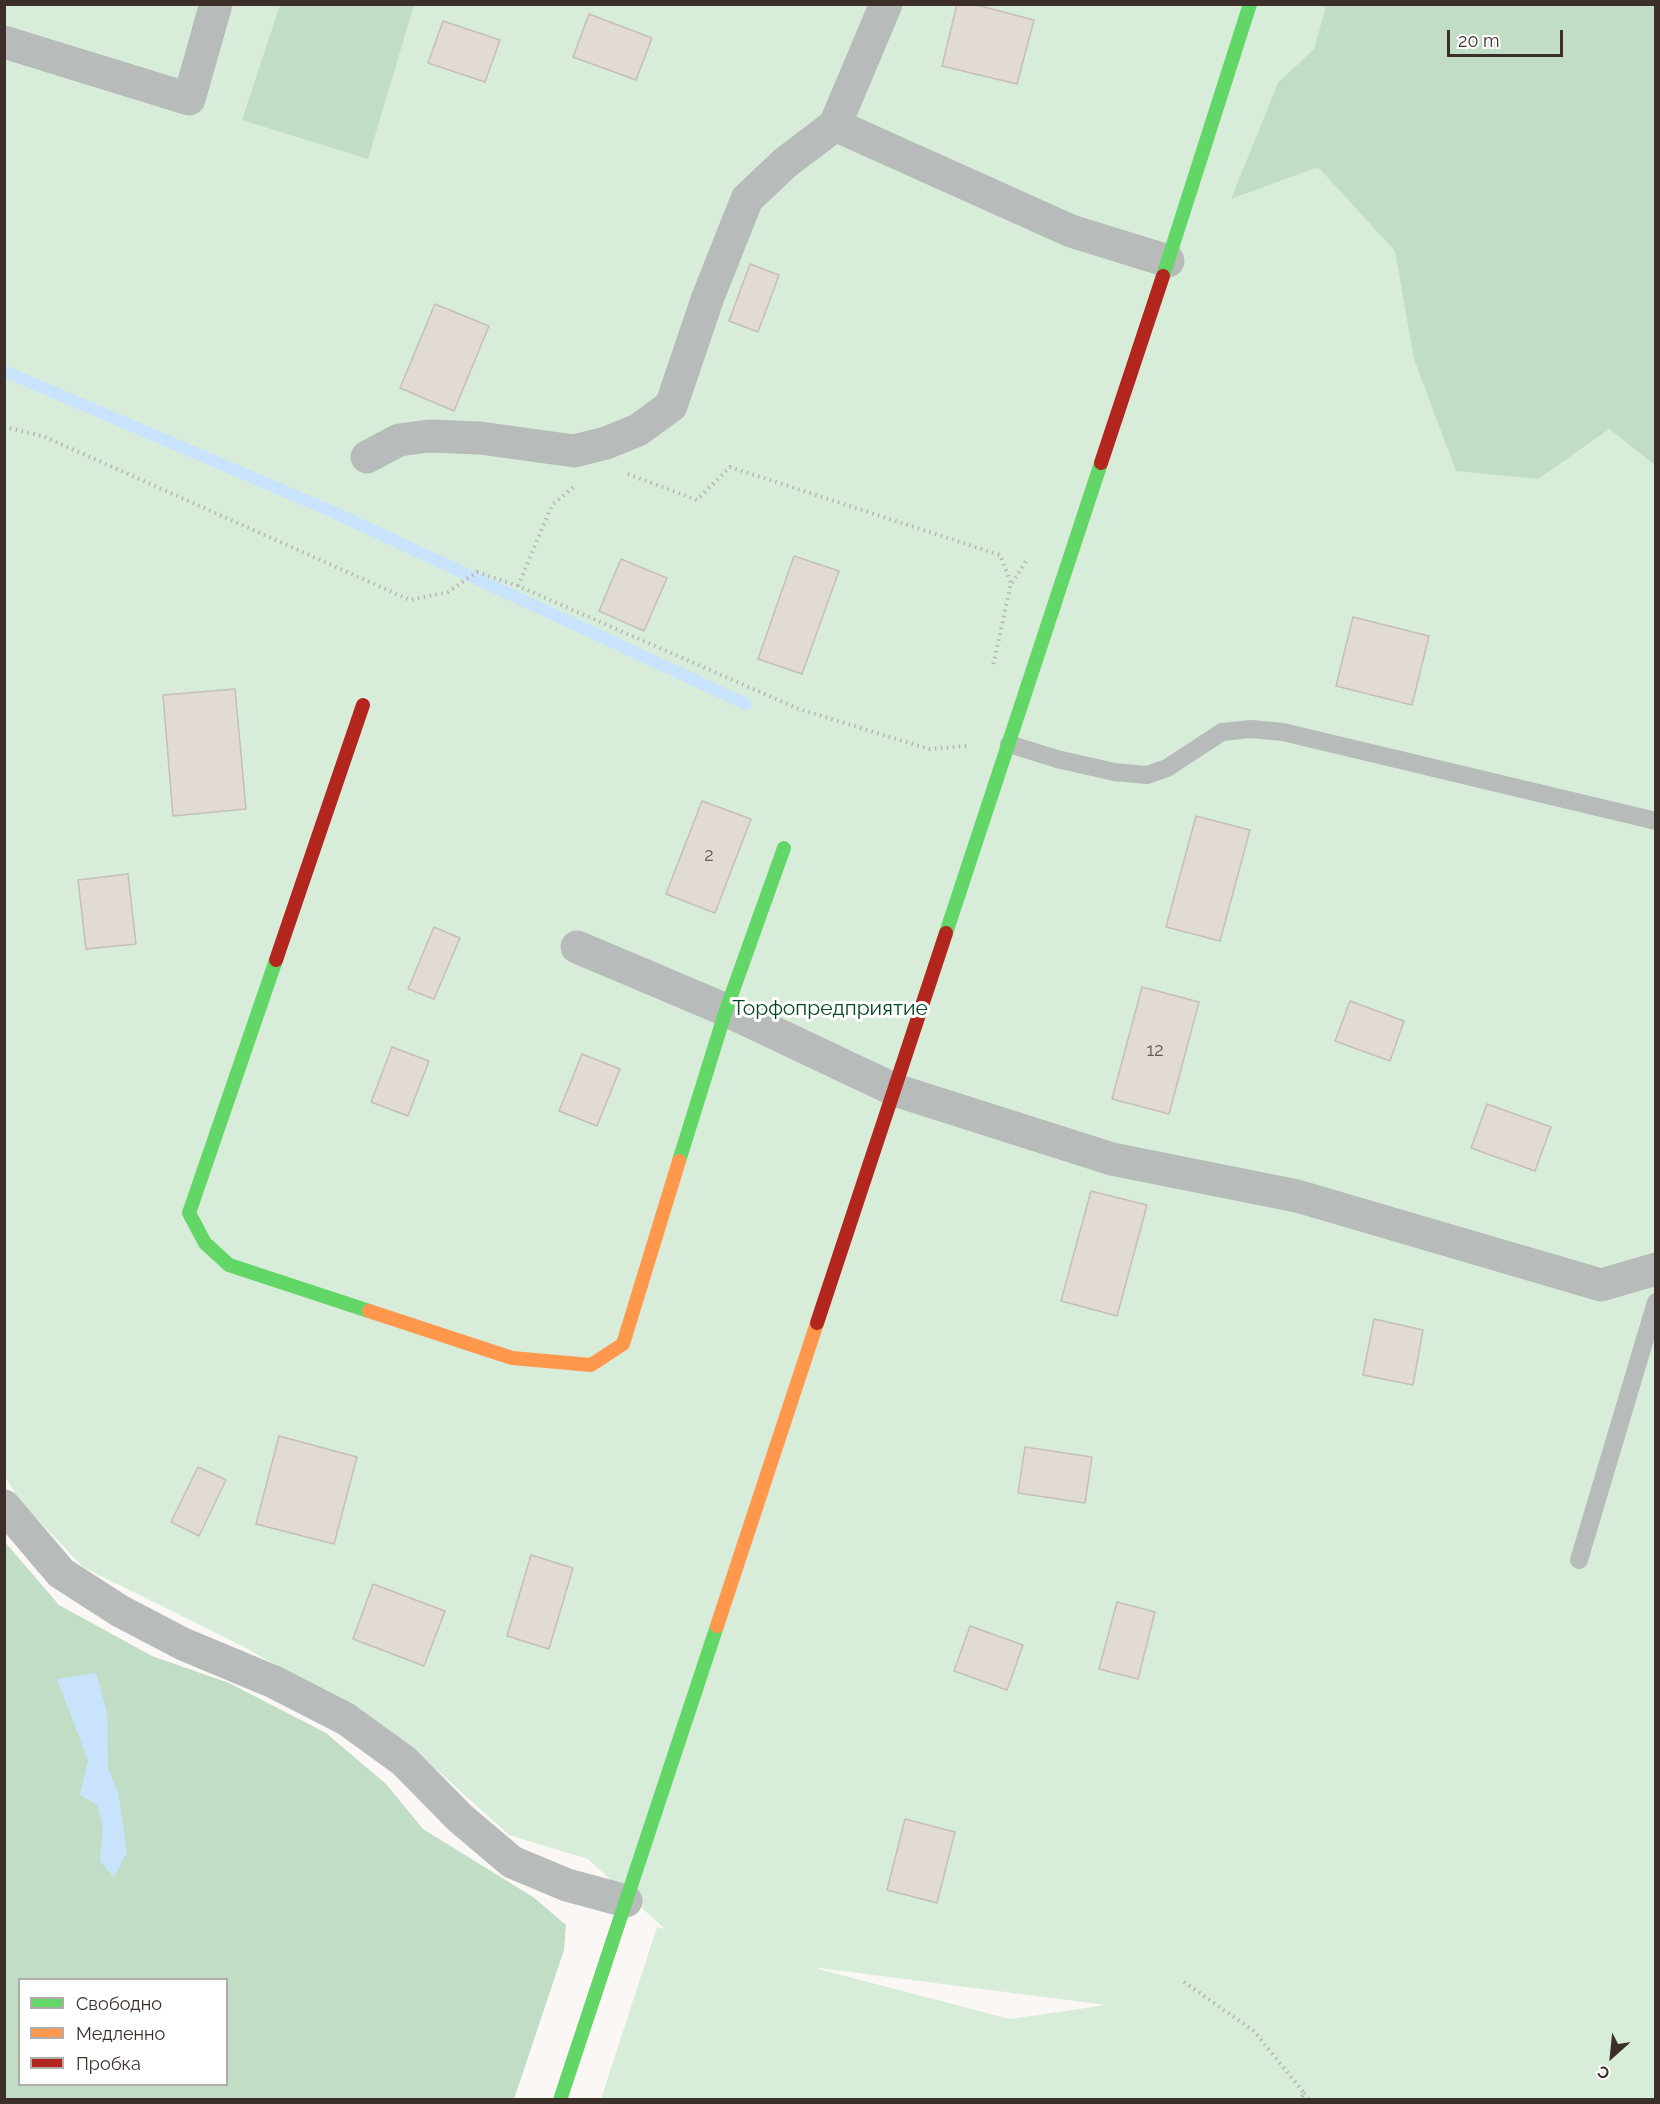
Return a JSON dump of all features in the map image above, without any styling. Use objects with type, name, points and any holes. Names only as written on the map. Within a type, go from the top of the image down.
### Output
[{"type":"main road","points":[[560,2100],[1009,744],[1250,4]]},
{"type":"main road","points":[[363,705],[189,1213],[205,1243],[229,1265],[512,1358],[591,1365],[623,1344],[726,1010],[784,848]]},
{"type":"street","points":[[4,42],[189,99],[216,4]]},
{"type":"street","points":[[366,457],[399,440],[429,436],[480,438],[574,451],[639,430],[671,406],[708,297],[747,199],[784,163],[835,125],[886,4]]},
{"type":"street","points":[[835,125],[1071,231],[1168,261]]},
{"type":"street","points":[[577,947],[726,1010],[895,1090],[1112,1159],[1297,1196],[1601,1285],[1656,1269]]},
{"type":"street","points":[[4,1506],[61,1573],[120,1611],[183,1644],[274,1682],[346,1719],[404,1761],[460,1818],[512,1862],[567,1885],[626,1901]]},
{"type":"lane","points":[[1009,744],[1114,772],[1147,775],[1167,768],[1222,732],[1251,729],[1283,732],[1656,821]]},
{"type":"lane","points":[[1579,1560],[1656,1302]]},
{"type":"path","points":[[4,427],[42,436],[410,600],[448,592],[477,572],[518,586],[799,710],[928,749],[974,746]]},
{"type":"path","points":[[623,472],[697,500],[730,467],[1000,555],[1011,583]]},
{"type":"path","points":[[518,586],[552,505],[577,484]]},
{"type":"path","points":[[990,676],[1011,583],[1028,558]]},
{"type":"path","points":[[1184,1982],[1254,2031],[1309,2100]]},
{"type":"path","points":[[1300,2100],[1304,2093]]},
{"type":"green space","name":"Торфопредприятие","points":[[5,5],[1655,5],[1655,2099],[601,2099],[657,1927],[665,1929],[588,1859],[509,1835],[408,1744],[248,1649],[83,1567],[19,1500],[5,1476]],"holes":[[[819,1968],[1106,2005],[1010,2019]]]},
{"type":"green space","points":[[280,5],[414,5],[368,159],[242,120]]},
{"type":"green space","points":[[1324,5],[1655,5],[1655,465],[1609,429],[1538,479],[1456,471],[1414,359],[1395,251],[1318,167],[1231,199],[1278,83],[1314,49],[1325,10]]},
{"type":"green space","points":[[4,1541],[59,1605],[152,1656],[229,1683],[326,1733],[386,1784],[423,1829],[533,1897],[566,1925],[564,1950],[514,2099],[5,2099]]},
{"type":"water","points":[[96,1673],[107,1712],[108,1768],[118,1792],[127,1852],[114,1877],[100,1861],[103,1826],[97,1805],[80,1795],[88,1760],[57,1679]]},
{"type":"building","points":[[957,4],[973,4],[1034,20],[1017,84],[942,66]]},
{"type":"building","points":[[589,14],[652,38],[636,80],[573,57]]},
{"type":"building","points":[[443,21],[500,40],[485,82],[428,63]]},
{"type":"building","points":[[750,264],[779,275],[758,332],[729,321]]},
{"type":"building","points":[[435,304],[489,326],[454,411],[400,388]]},
{"type":"building","points":[[794,556],[839,571],[802,674],[758,659]]},
{"type":"building","points":[[621,559],[667,578],[644,631],[599,611]]},
{"type":"building","points":[[1353,617],[1429,636],[1412,705],[1336,686]]},
{"type":"building","points":[[235,689],[246,809],[173,816],[163,695]]},
{"type":"building","points":[[702,801],[751,819],[715,913],[666,894]]},
{"type":"building","points":[[1196,816],[1250,830],[1220,941],[1166,927]]},
{"type":"building","points":[[128,874],[136,944],[86,949],[78,880]]},
{"type":"building","points":[[434,927],[460,938],[434,999],[408,989]]},
{"type":"building","points":[[1142,987],[1199,1002],[1169,1114],[1112,1099]]},
{"type":"building","points":[[1350,1001],[1404,1021],[1390,1061],[1335,1041]]},
{"type":"building","points":[[392,1047],[429,1061],[408,1116],[371,1102]]},
{"type":"building","points":[[582,1054],[620,1069],[597,1126],[559,1111]]},
{"type":"building","points":[[1487,1104],[1551,1127],[1535,1171],[1471,1148]]},
{"type":"building","points":[[1091,1191],[1147,1205],[1117,1316],[1061,1301]]},
{"type":"building","points":[[1374,1319],[1423,1330],[1413,1385],[1363,1375]]},
{"type":"building","points":[[279,1436],[357,1457],[334,1544],[256,1524]]},
{"type":"building","points":[[1025,1447],[1092,1457],[1085,1503],[1018,1493]]},
{"type":"building","points":[[198,1467],[226,1480],[199,1536],[171,1522]]},
{"type":"building","points":[[531,1555],[573,1568],[549,1649],[507,1636]]},
{"type":"building","points":[[373,1584],[445,1611],[424,1666],[353,1639]]},
{"type":"building","points":[[1117,1602],[1155,1612],[1138,1679],[1099,1669]]},
{"type":"building","points":[[970,1626],[1023,1645],[1007,1690],[954,1671]]},
{"type":"building","points":[[905,1819],[955,1832],[937,1903],[887,1890]]},
{"type":"waterway","points":[[4,371],[333,512],[746,704]]},
{"type":"traffic: fast","points":[[1163,276],[1250,4]]},
{"type":"traffic: fast","points":[[946,933],[1101,463]]},
{"type":"traffic: fast","points":[[679,1161],[726,1010],[784,848]]},
{"type":"traffic: fast","points":[[276,960],[189,1213],[205,1243],[229,1265],[369,1311]]},
{"type":"traffic: fast","points":[[560,2100],[717,1626]]},
{"type":"traffic: slow","points":[[369,1311],[512,1358],[591,1365],[623,1344],[679,1161]]},
{"type":"traffic: slow","points":[[717,1626],[817,1323]]},
{"type":"traffic: jam","points":[[1101,463],[1163,276]]},
{"type":"traffic: jam","points":[[276,960],[363,705]]},
{"type":"traffic: jam","points":[[817,1323],[946,933]]}]
